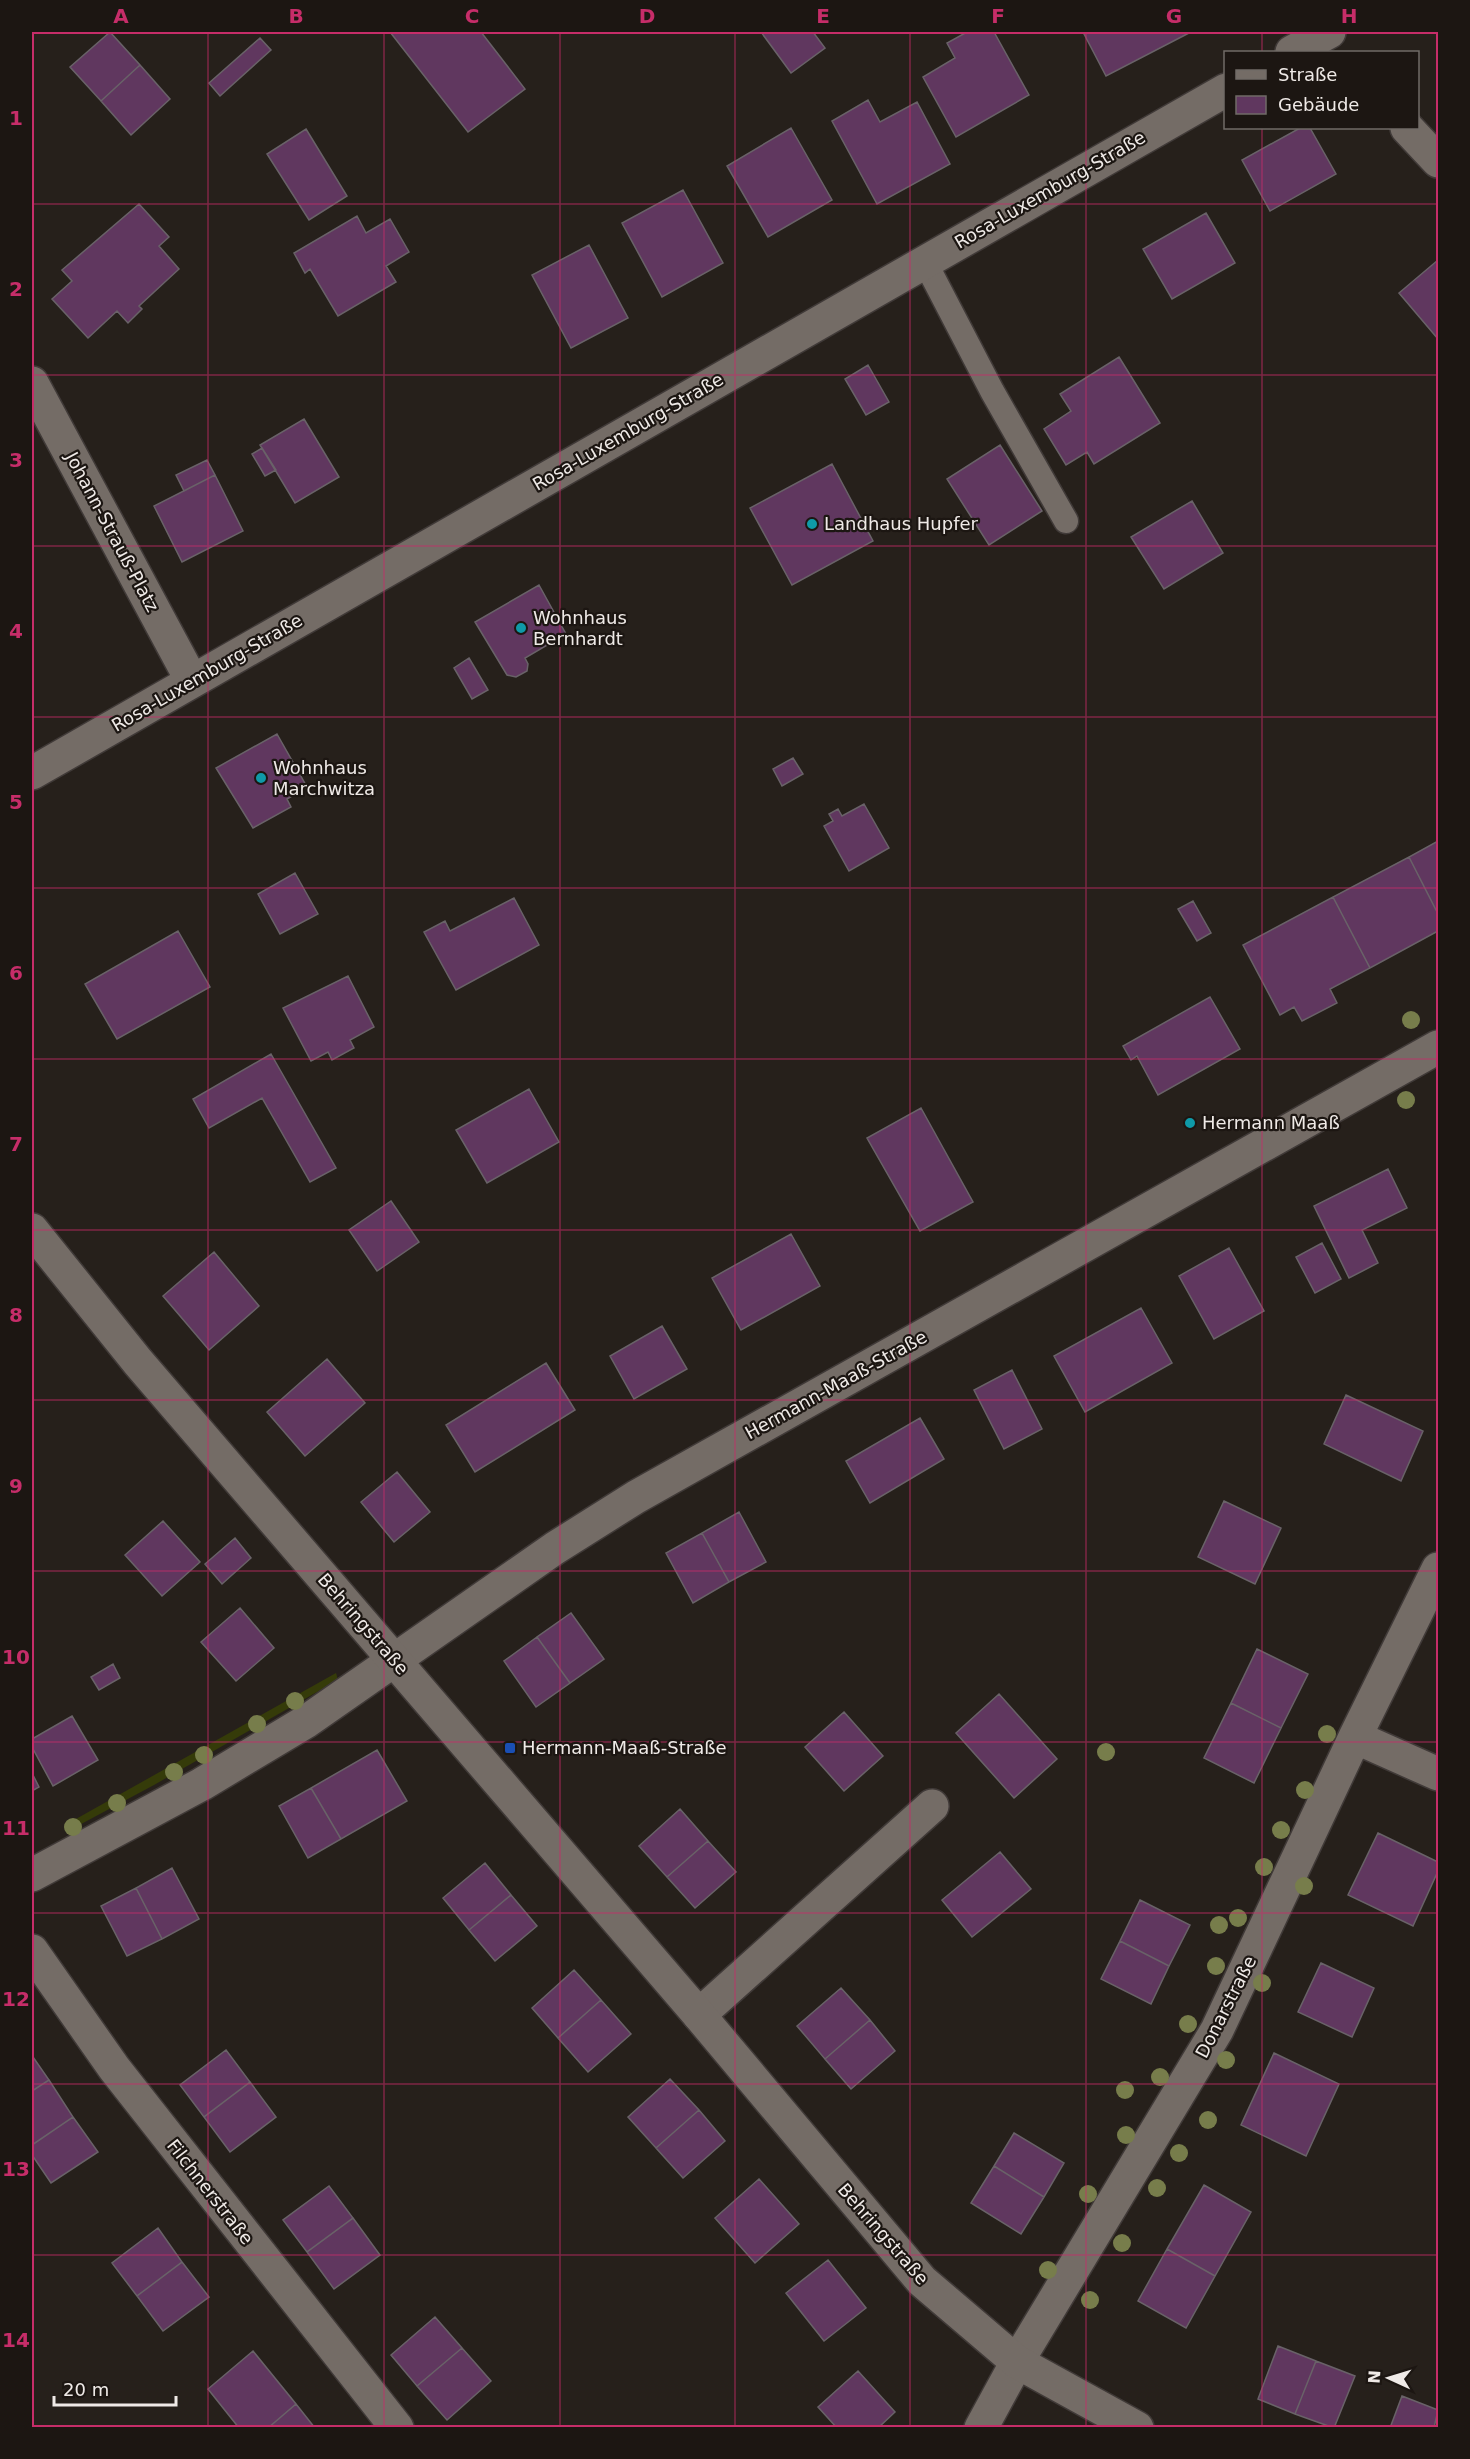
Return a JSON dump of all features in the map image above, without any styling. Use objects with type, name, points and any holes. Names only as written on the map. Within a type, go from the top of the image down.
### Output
[{"type":"street","points":[[1294,51],[1327,38]]},
{"type":"street","name":"Rosa-Luxemburg-Straße","points":[[32,773],[1224,91]]},
{"type":"street","points":[[1408,129],[1438,161]]},
{"type":"street","name":"Johann-Strauß-Platz","points":[[32,383],[192,681]]},
{"type":"street","name":"Hermann-Maaß-Straße","points":[[32,1875],[202,1784],[307,1721],[395,1662],[555,1548],[636,1497],[1435,1058]]},
{"type":"street","name":"Behringstraße","points":[[32,1230],[138,1362],[699,2015],[922,2280],[1017,2362],[1137,2427]]},
{"type":"street","name":"Donarstraße","points":[[981,2427],[1017,2362],[1217,2030],[1355,1737],[1438,1569]]},
{"type":"street","points":[[1355,1737],[1438,1774]]},
{"type":"street","points":[[699,2015],[932,1806]]},
{"type":"street","name":"Filchnerstraße","points":[[32,1952],[114,2068],[397,2427]]},
{"type":"lane","points":[[925,262],[992,390],[1066,521]]},
{"type":"green space","points":[[336,1673],[338,1680],[70,1830],[67,1824]]},
{"type":"building","points":[[110,32],[140,65],[101,101],[70,67]]},
{"type":"building","points":[[390,32],[481,32],[525,89],[468,132]]},
{"type":"building","points":[[761,32],[813,32],[825,48],[791,73]]},
{"type":"building","points":[[967,32],[994,32],[1029,95],[956,137],[923,77],[955,58],[947,43]]},
{"type":"building","points":[[1083,32],[1188,32],[1189,33],[1106,76]]},
{"type":"building","points":[[260,38],[271,50],[220,96],[209,83]]},
{"type":"building","points":[[140,65],[170,99],[131,135],[101,101]]},
{"type":"building","points":[[868,100],[880,122],[917,102],[950,164],[877,204],[832,121]]},
{"type":"building","points":[[791,128],[832,200],[768,237],[727,166]]},
{"type":"building","points":[[306,129],[347,196],[309,220],[267,154]]},
{"type":"building","points":[[1298,129],[1311,129],[1336,174],[1270,211],[1242,160]]},
{"type":"building","points":[[683,190],[723,263],[662,297],[622,223]]},
{"type":"building","points":[[139,204],[169,237],[159,246],[179,269],[139,306],[142,309],[128,323],[117,311],[88,338],[52,299],[72,281],[62,270]]},
{"type":"building","points":[[1206,213],[1235,263],[1172,299],[1143,249]]},
{"type":"building","points":[[357,216],[366,233],[390,219],[409,252],[386,266],[396,282],[338,316],[310,269],[305,273],[294,253]]},
{"type":"building","points":[[589,245],[628,318],[571,348],[532,275]]},
{"type":"building","points":[[1438,260],[1438,339],[1399,293]]},
{"type":"building","points":[[1119,357],[1160,423],[1094,464],[1087,452],[1066,465],[1044,429],[1071,411],[1060,394]]},
{"type":"building","points":[[868,365],[889,402],[866,415],[845,379]]},
{"type":"building","points":[[304,419],[339,477],[295,503],[260,445]]},
{"type":"building","points":[[1000,445],[1042,511],[989,545],[947,479]]},
{"type":"building","points":[[262,448],[276,470],[265,476],[252,454]]},
{"type":"building","points":[[207,460],[215,475],[184,491],[176,475]]},
{"type":"building","name":"Landhaus Hupfer","points":[[832,464],[873,541],[792,585],[750,508]]},
{"type":"building","points":[[215,475],[243,531],[182,562],[154,506]]},
{"type":"building","points":[[1192,501],[1223,553],[1164,589],[1131,537]]},
{"type":"building","name":"Wohnhaus Bernhardt","points":[[539,585],[566,634],[525,658],[528,664],[527,671],[516,677],[507,675],[475,622]]},
{"type":"building","points":[[469,658],[488,690],[472,699],[454,668]]},
{"type":"building","name":"Wohnhaus Marchwitza","points":[[277,734],[307,787],[287,799],[291,807],[253,828],[216,768]]},
{"type":"building","points":[[793,758],[803,774],[782,786],[773,769]]},
{"type":"building","points":[[864,804],[889,848],[849,871],[824,826],[833,821],[829,814],[838,809],[842,816]]},
{"type":"building","points":[[1438,841],[1438,914],[1409,857]]},
{"type":"building","points":[[1409,857],[1438,914],[1438,931],[1370,968],[1333,897]]},
{"type":"building","points":[[295,873],[318,914],[280,934],[258,894]]},
{"type":"building","points":[[1333,897],[1370,968],[1330,989],[1337,1003],[1302,1021],[1294,1007],[1280,1015],[1243,945]]},
{"type":"building","points":[[514,898],[539,945],[456,990],[424,932],[445,921],[450,931]]},
{"type":"building","points":[[1193,901],[1211,933],[1197,941],[1178,909]]},
{"type":"building","points":[[178,931],[210,987],[117,1039],[85,984]]},
{"type":"building","points":[[348,976],[374,1027],[350,1040],[354,1048],[332,1060],[328,1052],[311,1061],[283,1008]]},
{"type":"building","points":[[1210,997],[1240,1049],[1158,1095],[1137,1056],[1131,1060],[1123,1046]]},
{"type":"building","points":[[271,1054],[336,1168],[310,1182],[262,1098],[209,1128],[193,1099]]},
{"type":"building","points":[[529,1089],[559,1142],[487,1183],[456,1130]]},
{"type":"building","points":[[921,1108],[973,1202],[920,1231],[867,1138]]},
{"type":"building","points":[[1388,1169],[1407,1208],[1362,1230],[1378,1263],[1349,1278],[1314,1206]]},
{"type":"building","points":[[391,1201],[419,1242],[377,1271],[349,1230]]},
{"type":"building","points":[[791,1234],[820,1286],[741,1330],[712,1278]]},
{"type":"building","points":[[1322,1243],[1341,1279],[1315,1293],[1296,1257]]},
{"type":"building","points":[[1229,1248],[1264,1311],[1214,1339],[1179,1276]]},
{"type":"building","points":[[214,1252],[259,1306],[209,1350],[163,1296]]},
{"type":"building","points":[[1141,1308],[1172,1363],[1085,1412],[1054,1356]]},
{"type":"building","points":[[662,1326],[687,1369],[634,1399],[610,1356]]},
{"type":"building","points":[[327,1359],[365,1403],[305,1456],[267,1412]]},
{"type":"building","points":[[546,1363],[575,1410],[475,1472],[446,1425]]},
{"type":"building","points":[[1012,1370],[1042,1429],[1004,1449],[974,1390]]},
{"type":"building","points":[[1346,1395],[1423,1431],[1401,1481],[1324,1444]]},
{"type":"building","points":[[920,1418],[944,1459],[870,1503],[846,1461]]},
{"type":"building","points":[[397,1472],[430,1512],[394,1542],[361,1502]]},
{"type":"building","points":[[1224,1501],[1281,1528],[1255,1584],[1198,1557]]},
{"type":"building","points":[[739,1512],[766,1562],[729,1582],[702,1533]]},
{"type":"building","points":[[163,1521],[200,1562],[162,1596],[125,1555]]},
{"type":"building","points":[[702,1533],[729,1582],[693,1603],[666,1553]]},
{"type":"building","points":[[235,1538],[251,1558],[222,1584],[205,1564]]},
{"type":"building","points":[[240,1608],[274,1648],[236,1681],[201,1642]]},
{"type":"building","points":[[571,1613],[604,1659],[570,1683],[537,1637]]},
{"type":"building","points":[[537,1637],[570,1683],[536,1707],[504,1661]]},
{"type":"building","points":[[1257,1649],[1308,1674],[1281,1728],[1231,1703]]},
{"type":"building","points":[[113,1664],[120,1678],[99,1690],[91,1677]]},
{"type":"building","points":[[999,1694],[1057,1759],[1014,1798],[956,1733]]},
{"type":"building","points":[[1231,1703],[1281,1728],[1254,1783],[1204,1758]]},
{"type":"building","points":[[844,1712],[883,1756],[844,1791],[805,1747]]},
{"type":"building","points":[[72,1716],[98,1760],[53,1786],[32,1747],[32,1739]]},
{"type":"building","points":[[377,1750],[407,1801],[341,1839],[311,1788]]},
{"type":"building","points":[[32,1773],[39,1787],[32,1791]]},
{"type":"building","points":[[311,1788],[341,1839],[308,1858],[279,1806]]},
{"type":"building","points":[[680,1809],[708,1841],[667,1877],[639,1846]]},
{"type":"building","points":[[1378,1833],[1438,1862],[1438,1871],[1413,1926],[1348,1895]]},
{"type":"building","points":[[708,1841],[736,1872],[695,1908],[667,1877]]},
{"type":"building","points":[[1000,1852],[1031,1889],[972,1937],[942,1900]]},
{"type":"building","points":[[485,1863],[511,1895],[469,1930],[443,1898]]},
{"type":"building","points":[[172,1868],[199,1919],[162,1939],[136,1888]]},
{"type":"building","points":[[136,1888],[162,1939],[127,1956],[101,1906]]},
{"type":"building","points":[[511,1895],[537,1926],[495,1961],[469,1930]]},
{"type":"building","points":[[1140,1900],[1190,1925],[1169,1966],[1120,1941]]},
{"type":"building","points":[[1120,1941],[1169,1966],[1151,2004],[1101,1979]]},
{"type":"building","points":[[1321,1963],[1374,1988],[1352,2037],[1298,2012]]},
{"type":"building","points":[[574,1970],[601,2000],[558,2038],[532,2008]]},
{"type":"building","points":[[841,1988],[870,2020],[825,2059],[797,2026]]},
{"type":"building","points":[[601,2000],[631,2034],[588,2072],[558,2038]]},
{"type":"building","points":[[870,2020],[895,2051],[851,2089],[825,2059]]},
{"type":"building","points":[[226,2050],[250,2082],[204,2117],[180,2085]]},
{"type":"building","points":[[1274,2053],[1339,2084],[1306,2156],[1241,2125]]},
{"type":"building","points":[[32,2058],[49,2080],[32,2091]]},
{"type":"building","points":[[670,2079],[699,2110],[656,2148],[628,2117]]},
{"type":"building","points":[[49,2080],[73,2117],[32,2145],[32,2091]]},
{"type":"building","points":[[250,2082],[276,2117],[230,2152],[204,2117]]},
{"type":"building","points":[[699,2110],[725,2141],[683,2178],[656,2148]]},
{"type":"building","points":[[73,2117],[98,2152],[51,2183],[32,2155],[32,2145]]},
{"type":"building","points":[[1014,2133],[1064,2163],[1044,2197],[994,2166]]},
{"type":"building","points":[[994,2166],[1044,2197],[1021,2234],[971,2203]]},
{"type":"building","points":[[759,2179],[799,2224],[755,2263],[715,2218]]},
{"type":"building","points":[[1204,2185],[1251,2212],[1215,2276],[1167,2249]]},
{"type":"building","points":[[329,2186],[353,2218],[307,2252],[283,2220]]},
{"type":"building","points":[[353,2218],[380,2255],[334,2289],[307,2252]]},
{"type":"building","points":[[158,2228],[182,2262],[137,2296],[112,2263]]},
{"type":"building","points":[[1167,2249],[1215,2276],[1186,2328],[1138,2301]]},
{"type":"building","points":[[828,2260],[866,2308],[824,2341],[786,2293]]},
{"type":"building","points":[[182,2262],[209,2297],[163,2331],[137,2296]]},
{"type":"building","points":[[435,2317],[462,2348],[417,2386],[391,2355]]},
{"type":"building","points":[[1278,2346],[1316,2361],[1295,2414],[1258,2399]]},
{"type":"building","points":[[462,2348],[491,2381],[447,2420],[417,2386]]},
{"type":"building","points":[[253,2351],[296,2404],[268,2428],[239,2428],[208,2389]]},
{"type":"building","points":[[1316,2361],[1355,2376],[1334,2428],[1295,2414]]},
{"type":"building","points":[[858,2371],[895,2412],[878,2428],[837,2428],[818,2407]]},
{"type":"building","points":[[1402,2396],[1438,2410],[1434,2428],[1390,2428]]},
{"type":"building","points":[[296,2404],[315,2428],[268,2428]]},
{"type":"place","name":"Landhaus Hupfer","points":[[812,524]]},
{"type":"place","name":"Wohnhaus Bernhardt","points":[[521,628]]},
{"type":"place","name":"Wohnhaus Marchwitza","points":[[261,778]]},
{"type":"place","name":"Hermann Maaß","points":[[1190,1123]]},
{"type":"place","name":"Hermann-Maaß-Straße","points":[[510,1748]]}]
